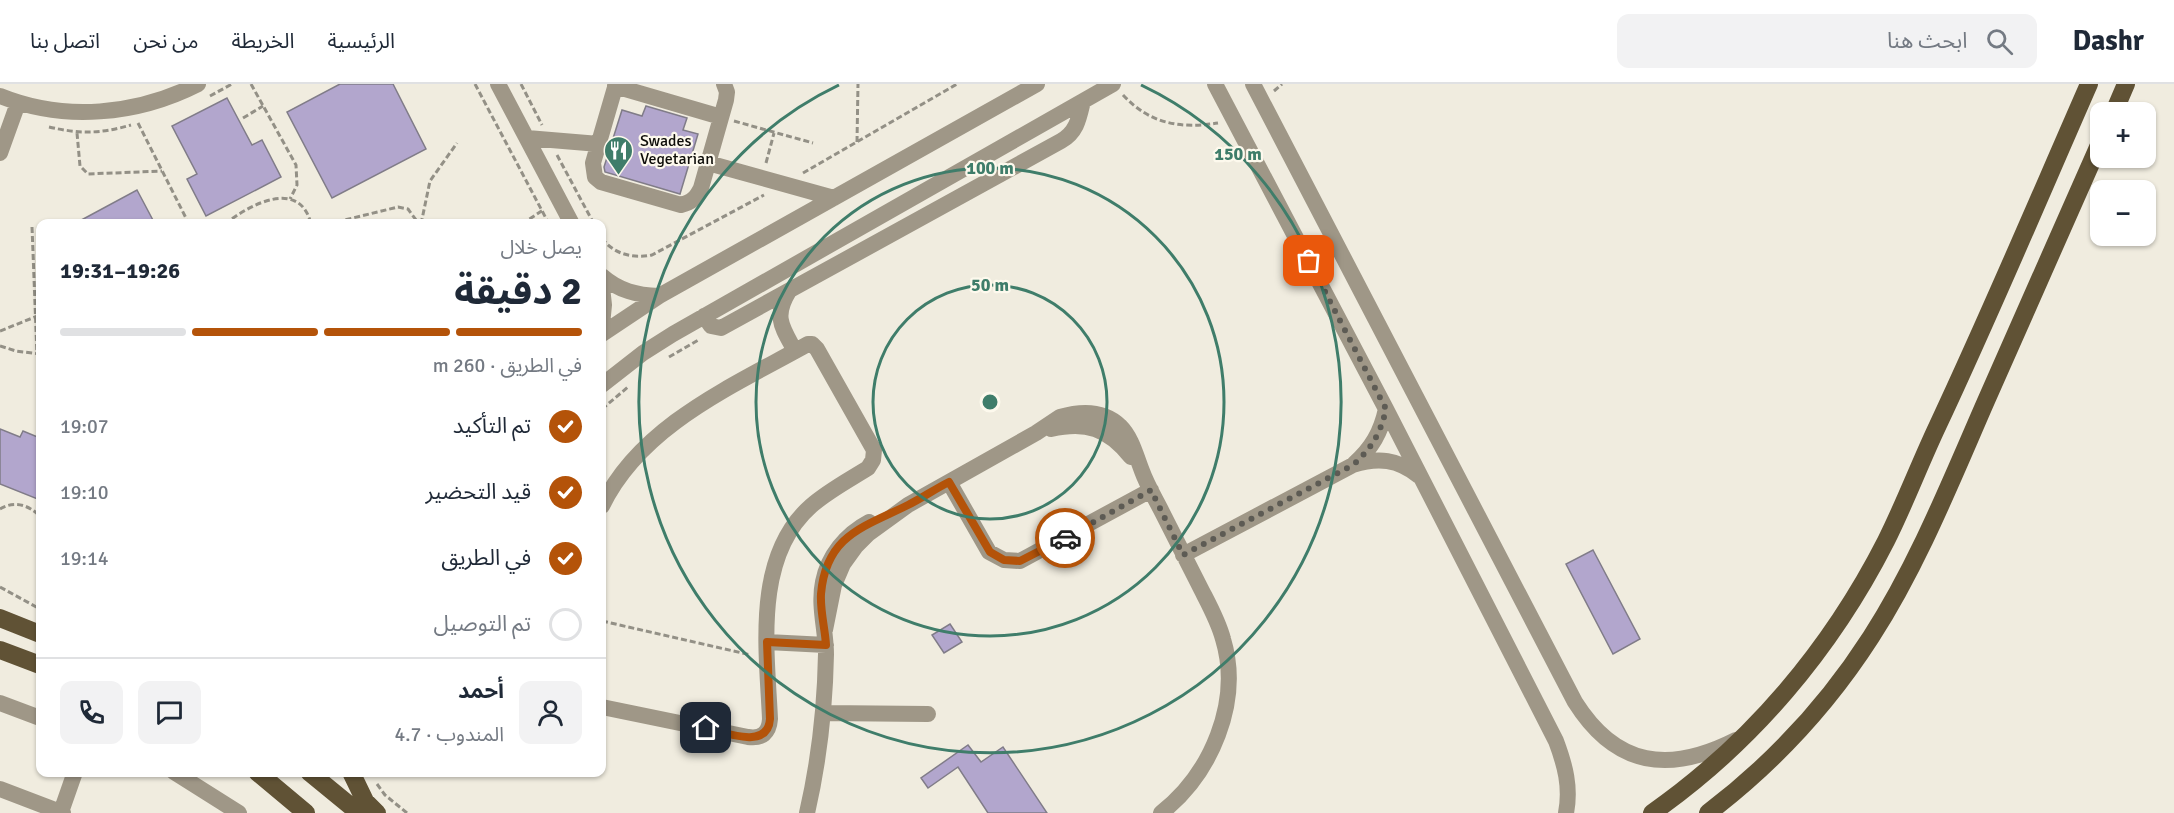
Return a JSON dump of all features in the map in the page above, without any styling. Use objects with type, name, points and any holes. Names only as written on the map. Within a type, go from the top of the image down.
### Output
[{"type":"main road","points":[[1652,813],[1712,767],[1747,734],[1811,663],[1859,591],[1887,539],[2089,84]]},
{"type":"main road","points":[[2118,102],[2126,84]]},
{"type":"main road","points":[[1708,813],[1735,792],[1807,720],[1870,638],[1897,593],[1958,466],[2090,167]]},
{"type":"main road","points":[[0,618],[36,632]]},
{"type":"main road","points":[[0,650],[36,664]]},
{"type":"main road","points":[[315,777],[359,813]]},
{"type":"main road","points":[[353,777],[365,801],[377,813]]},
{"type":"main road","points":[[277,780],[306,813]]},
{"type":"street","points":[[9,100],[48,109],[78,112],[109,111],[164,99],[198,84]]},
{"type":"street","points":[[498,84],[569,219]]},
{"type":"street","points":[[721,117],[616,85],[593,170],[595,177],[601,182],[681,205],[690,202],[697,196],[708,163],[721,117],[726,92],[724,84]]},
{"type":"street","points":[[606,331],[658,296],[1037,84]]},
{"type":"street","points":[[1215,84],[1386,409],[1556,741],[1568,780],[1566,813]]},
{"type":"street","points":[[1253,84],[1575,702],[1588,722],[1605,739],[1626,752],[1648,759],[1672,761],[1696,757],[1747,734]]},
{"type":"street","points":[[606,383],[643,353],[710,322],[1111,85]]},
{"type":"street","points":[[0,128],[9,100]]},
{"type":"street","points":[[0,153],[9,100]]},
{"type":"street","points":[[710,322],[721,328],[1067,137],[1077,125],[1083,101]]},
{"type":"street","points":[[527,138],[599,144]]},
{"type":"street","points":[[708,163],[834,198]]},
{"type":"street","points":[[606,280],[611,285],[626,291],[658,296]]},
{"type":"street","points":[[789,291],[781,306],[780,323],[795,351]]},
{"type":"street","points":[[748,313],[780,323]]},
{"type":"street","points":[[606,498],[624,469],[659,434],[705,402],[808,344],[815,346],[874,450],[873,460],[868,468],[811,506],[786,539],[772,576],[769,594],[767,659],[770,728],[764,735],[756,738],[606,708]]},
{"type":"street","points":[[1353,465],[1363,456],[1378,435],[1386,409]]},
{"type":"street","points":[[807,813],[817,763],[823,713],[826,637],[821,597],[828,564],[837,550],[861,526],[908,505],[1036,433],[1060,417],[1076,413],[1092,413],[1107,417],[1120,426],[1129,439],[1142,472],[1213,613],[1224,640],[1229,668],[1228,696],[1211,753],[1195,779],[1175,802],[1161,813]]},
{"type":"street","points":[[1183,555],[1353,465],[1381,459],[1409,468],[1420,477]]},
{"type":"street","points":[[949,482],[990,552],[1004,560],[1020,561],[1151,490]]},
{"type":"street","points":[[767,642],[826,637]]},
{"type":"street","points":[[0,703],[36,716]]},
{"type":"street","points":[[823,713],[928,714]]},
{"type":"street","points":[[0,789],[62,813],[73,777]]},
{"type":"street","points":[[182,777],[239,813]]},
{"type":"street","points":[[1721,813],[1735,792]]},
{"type":"path","points":[[251,84],[296,165],[297,185],[290,199]]},
{"type":"path","points":[[475,84],[546,219]]},
{"type":"path","points":[[857,142],[858,84]]},
{"type":"path","points":[[1111,85],[1115,99],[1124,95],[1131,104],[1152,118],[1169,123],[1191,127],[1218,123],[1233,117]]},
{"type":"path","points":[[243,118],[263,106]]},
{"type":"path","points":[[721,117],[813,143]]},
{"type":"path","points":[[138,123],[186,219]]},
{"type":"path","points":[[77,133],[80,166],[88,174],[162,171]]},
{"type":"path","points":[[762,178],[774,133]]},
{"type":"path","points":[[421,219],[430,181],[457,143]]},
{"type":"path","points":[[232,219],[253,204],[273,199],[290,199],[299,202],[308,212],[310,219]]},
{"type":"path","points":[[349,219],[398,207],[408,210],[416,219]]},
{"type":"path","points":[[32,227],[36,326]]},
{"type":"path","points":[[0,331],[35,317]]},
{"type":"path","points":[[664,360],[710,322]]},
{"type":"path","points":[[0,346],[36,354]]},
{"type":"path","points":[[606,406],[631,384]]},
{"type":"path","points":[[0,509],[20,504],[36,513]]},
{"type":"path","points":[[0,587],[36,607]]},
{"type":"path","points":[[606,622],[767,659]]},
{"type":"path","points":[[372,777],[385,795],[407,813]]},
{"type":"building","points":[[340,84],[393,84],[426,149],[332,198],[287,112]]},
{"type":"building","points":[[227,98],[252,145],[262,140],[281,177],[206,216],[187,179],[197,174],[172,126]]},
{"type":"building","points":[[646,106],[687,118],[683,130],[698,134],[680,194],[605,172],[604,167],[622,110],[642,116]]},
{"type":"building","points":[[137,190],[152,219],[83,219]]},
{"type":"building","points":[[0,429],[20,437],[23,431],[36,436],[36,498],[0,484]]},
{"type":"building","points":[[1593,550],[1640,639],[1613,654],[1566,564]]},
{"type":"building","points":[[950,624],[962,642],[944,653],[932,635]]},
{"type":"building","points":[[968,745],[981,762],[1003,747],[1047,813],[988,813],[958,767],[928,788],[921,778]]},
{"type":"way so far","points":[[1065,538],[1151,490],[1183,555],[1353,465],[1363,456],[1378,435],[1386,409],[1309,261]]},
{"type":"place","name":"Swades Vegetarian","points":[[619,176]]},
{"type":"route","points":[[706,728],[756,738],[764,735],[770,728],[767,642],[826,645],[821,597],[823,580],[828,564],[837,550],[861,526],[908,505],[949,482],[990,552],[1004,560],[1020,561],[1065,538]]}]
